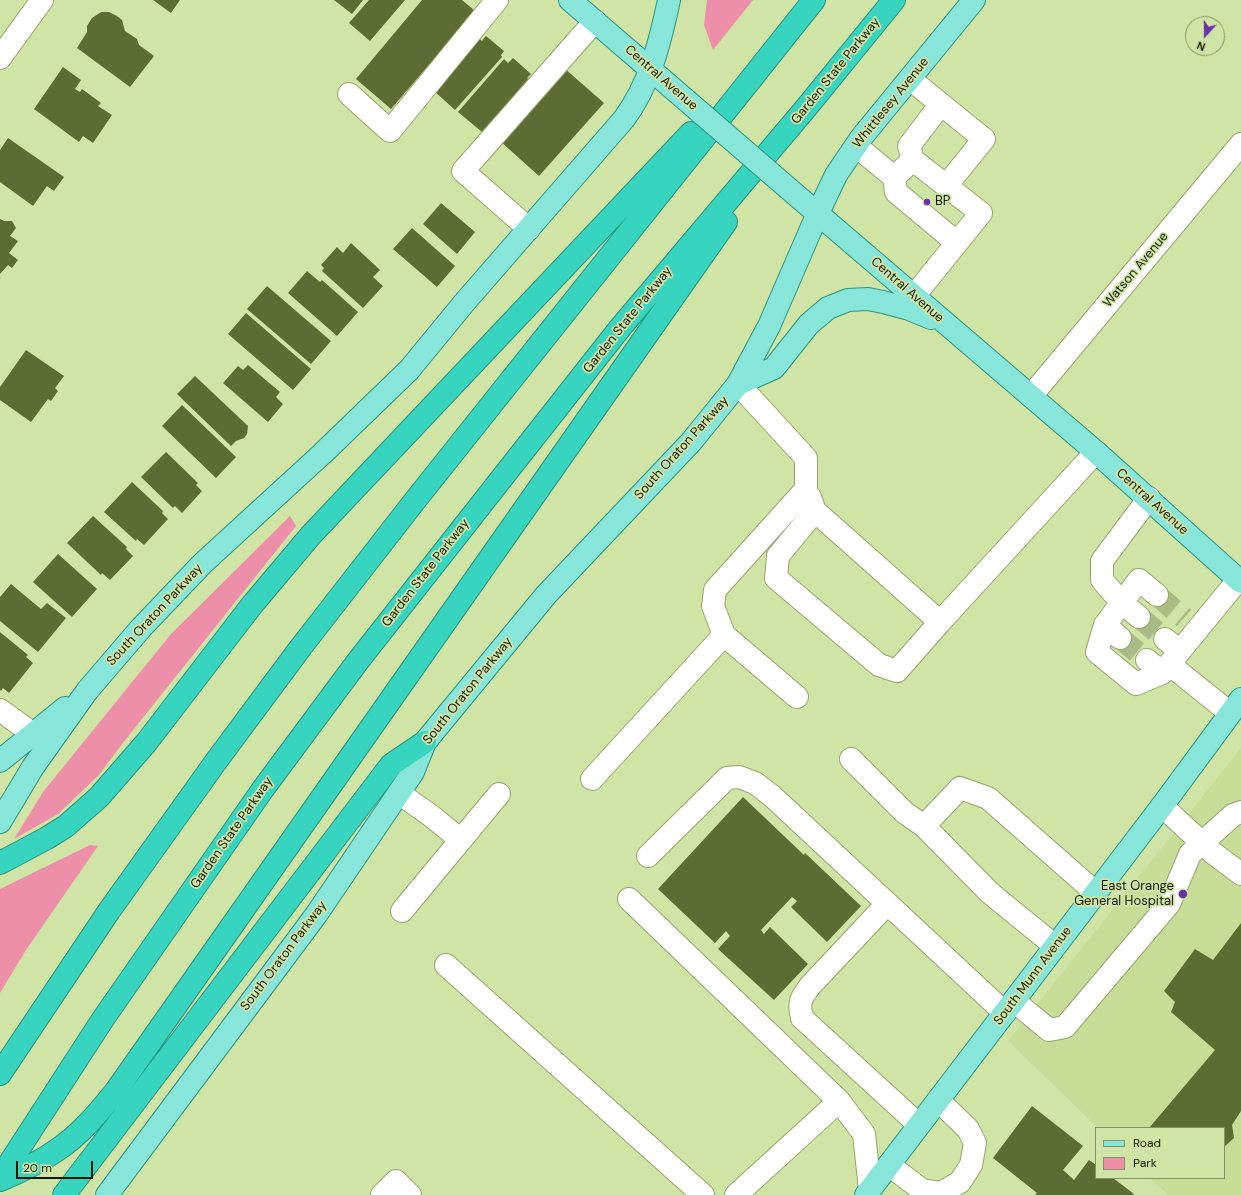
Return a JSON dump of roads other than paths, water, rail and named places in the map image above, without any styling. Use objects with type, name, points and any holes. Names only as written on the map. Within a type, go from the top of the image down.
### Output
[{"type":"highway","points":[[0,1074],[109,911],[300,647],[814,0]]},
{"type":"highway","name":"Garden State Parkway","points":[[0,1179],[103,1019],[263,789],[378,634],[620,328],[806,108],[894,0]]},
{"type":"highway","points":[[0,862],[47,838],[66,826],[84,812],[103,792],[146,743],[252,605],[311,535],[794,24]]},
{"type":"highway","points":[[0,1179],[26,1168],[58,1150],[87,1125],[116,1091],[806,108]]},
{"type":"highway","points":[[64,1195],[274,916],[391,765],[425,742]]},
{"type":"main road","name":"Central Avenue","points":[[570,0],[1032,396],[1149,498],[1239,581]]},
{"type":"main road","name":"South Oraton Parkway","points":[[0,822],[33,767],[87,691],[141,628],[203,564],[322,454],[409,370],[464,303],[624,119],[651,70],[662,33],[669,0]]},
{"type":"main road","name":"Whittlesey Avenue","points":[[818,213],[836,175],[856,146],[974,0]]},
{"type":"main road","name":"South Oraton Parkway","points":[[107,1195],[316,915],[413,772],[425,742],[546,595],[691,442],[738,384],[775,312],[818,213]]},
{"type":"main road","points":[[738,384],[774,368],[809,324],[828,308],[848,300],[868,299],[883,302],[923,314],[949,326]]},
{"type":"main road","points":[[0,761],[87,691]]},
{"type":"main road","name":"South Munn Avenue","points":[[868,1192],[1162,806],[1236,706]]},
{"type":"street","points":[[0,58],[42,0]]},
{"type":"street","points":[[348,94],[390,131],[497,0]]},
{"type":"street","points":[[529,229],[463,171],[594,21]]},
{"type":"street","points":[[910,79],[984,139],[946,186]]},
{"type":"street","points":[[914,296],[956,242],[981,213],[913,160],[909,146],[942,104]]},
{"type":"street","name":"Watson Avenue","points":[[1032,396],[1241,144]]},
{"type":"street","points":[[856,146],[894,177],[896,192],[956,242]]},
{"type":"street","points":[[894,177],[913,160]]},
{"type":"street","points":[[738,384],[806,458],[806,489],[815,511],[940,622]]},
{"type":"street","points":[[815,511],[778,556],[776,578],[879,665],[897,671],[1096,452]]},
{"type":"street","points":[[797,697],[724,635],[713,606],[715,590],[806,489]]},
{"type":"street","points":[[1138,617],[1121,602],[1102,580],[1102,561],[1149,498]]},
{"type":"street","points":[[1157,595],[1139,580],[1121,602],[1112,632],[1097,652],[1136,684],[1165,658],[1190,624],[1239,581]]},
{"type":"street","points":[[592,779],[724,635]]},
{"type":"street","points":[[1165,658],[1236,706]]},
{"type":"street","points":[[0,710],[33,734]]},
{"type":"street","points":[[851,758],[905,814],[924,826],[990,893],[1055,946]]},
{"type":"street","points":[[648,856],[726,778],[739,777],[755,783],[772,796],[887,904],[1009,1007],[1049,1030],[1066,1028],[1169,904],[1190,854],[1203,844],[1233,815],[1241,812]]},
{"type":"street","points":[[924,826],[960,788],[988,798],[1096,893]]},
{"type":"street","points":[[399,793],[461,840]]},
{"type":"street","points":[[402,911],[499,794]]},
{"type":"street","points":[[1162,806],[1203,844],[1241,874]]},
{"type":"street","points":[[629,899],[839,1101],[864,1134],[868,1192]]},
{"type":"street","points":[[887,904],[810,986],[801,998],[800,1009],[802,1018],[919,1125]]},
{"type":"street","points":[[446,965],[703,1195]]},
{"type":"street","points":[[889,1165],[922,1190],[941,1193],[960,1182],[971,1164],[975,1143],[968,1130],[938,1100]]},
{"type":"street","points":[[736,1195],[839,1101]]},
{"type":"street","points":[[382,1195],[396,1181],[410,1195]]},
{"type":"tunnel","points":[[1157,595],[1184,618]]},
{"type":"tunnel","points":[[1139,617],[1165,639]]},
{"type":"tunnel","points":[[1120,638],[1147,660]]},
{"type":"place","name":"BP","points":[[927,202]]},
{"type":"place","name":"East Orange General Hospital","points":[[1183,894]]}]
